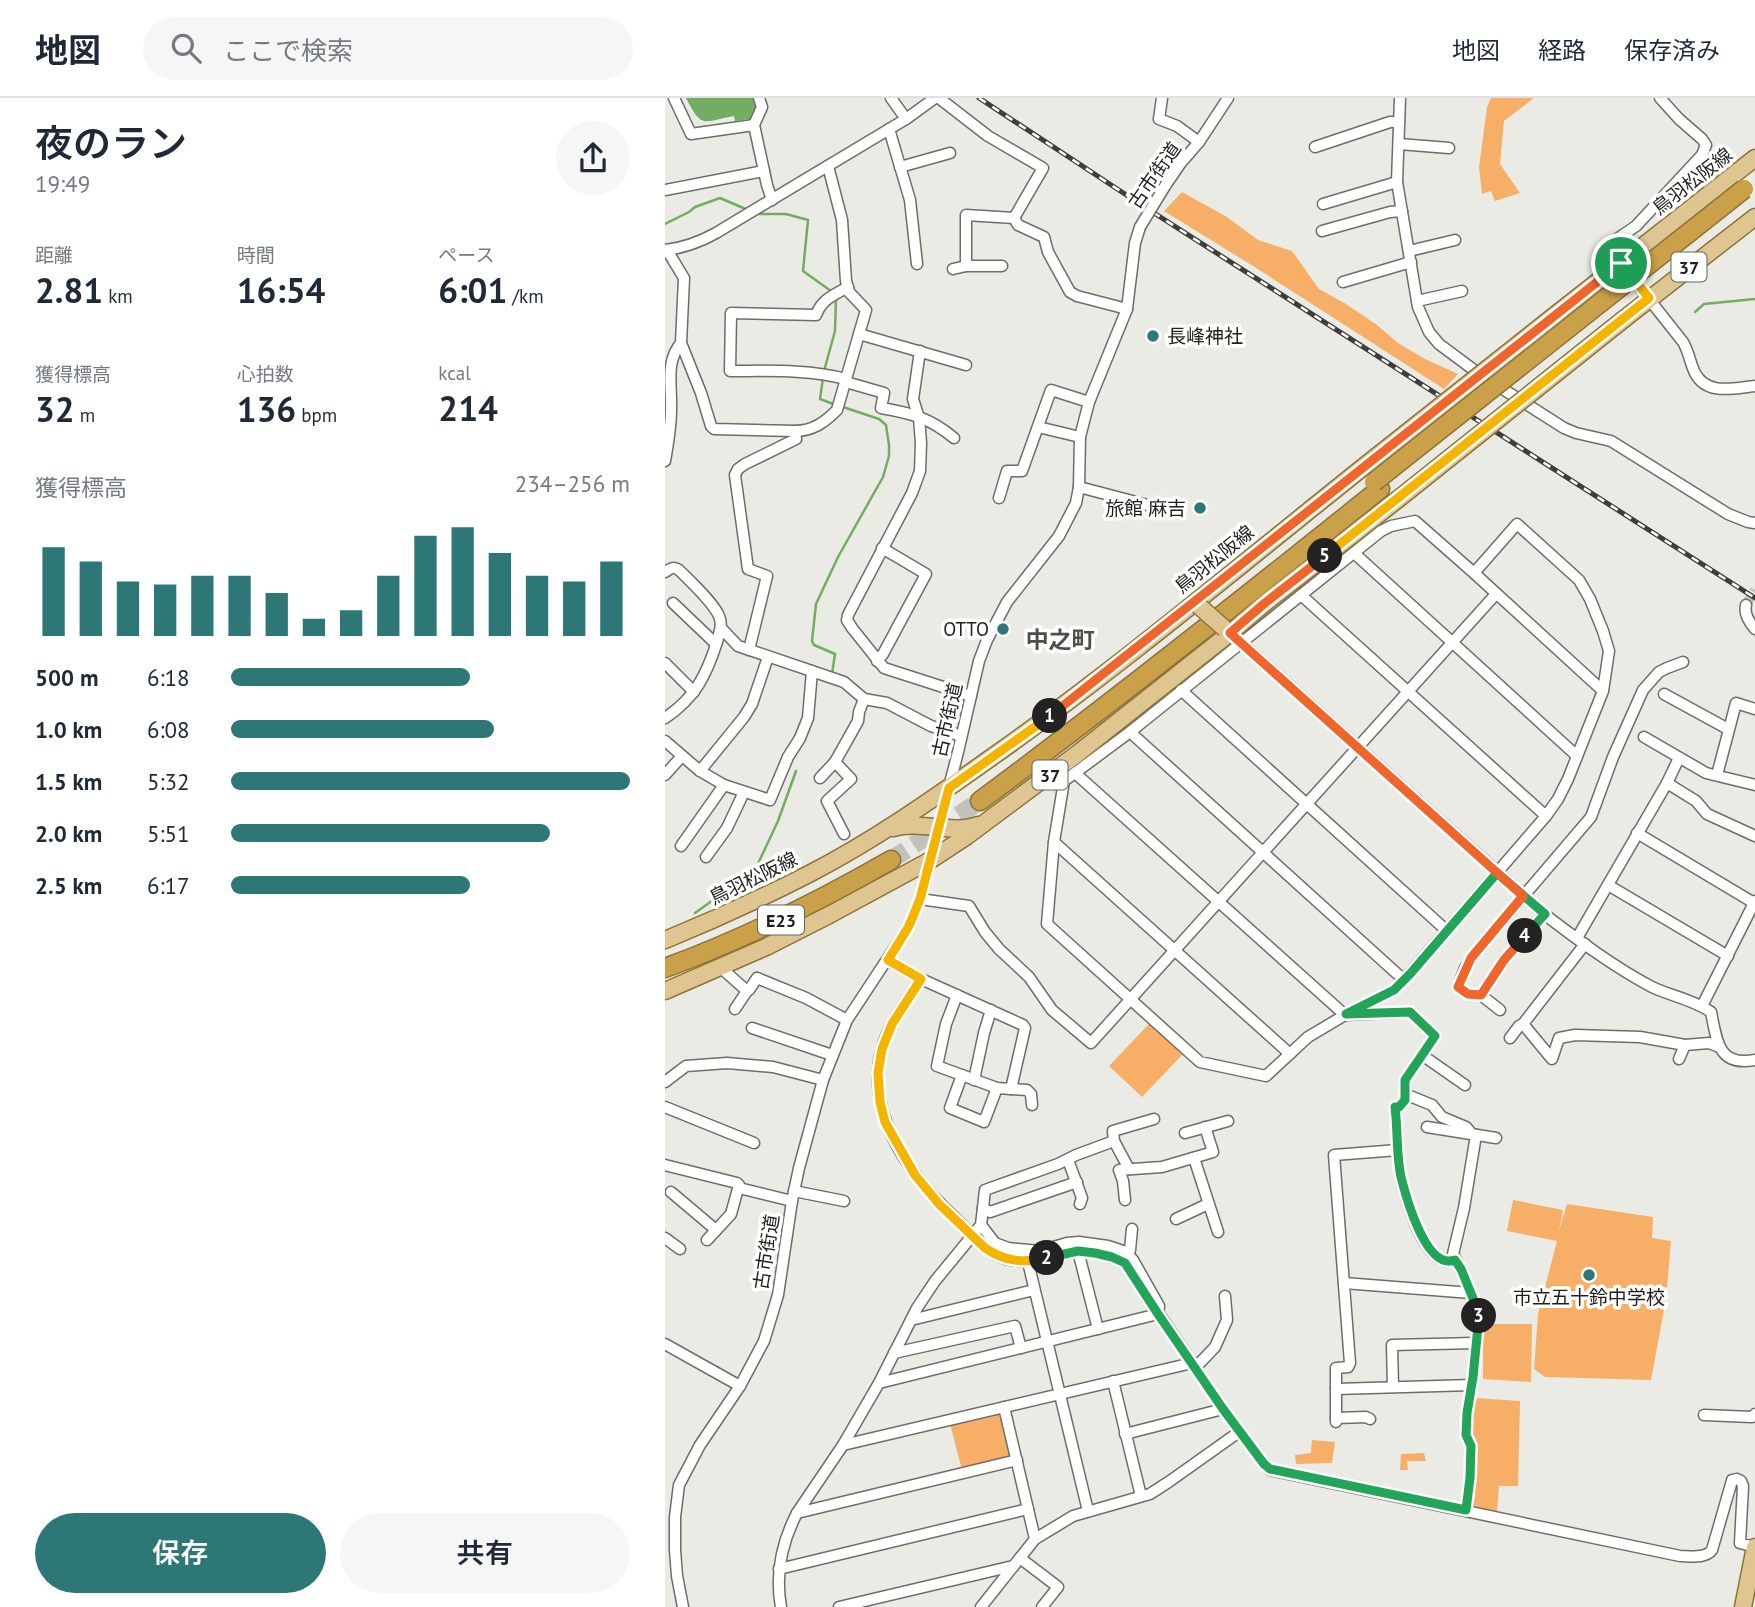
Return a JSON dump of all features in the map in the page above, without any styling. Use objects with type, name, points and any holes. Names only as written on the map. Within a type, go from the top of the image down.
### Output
[{"type":"highway","points":[[978,797],[1751,189]]},
{"type":"highway","name":"E23","points":[[665,958],[790,904],[889,856],[795,913],[665,968]]},
{"type":"main road","name":"鳥羽松阪線","points":[[665,940],[811,873],[949,788],[1048,718],[1755,158]]},
{"type":"main road","name":"37","points":[[665,991],[820,920],[929,861],[991,820],[1232,635],[1265,603],[1755,217]]},
{"type":"main road","points":[[1196,603],[1232,635]]},
{"type":"main road","points":[[881,832],[900,826],[965,829],[991,820]]},
{"type":"main road","points":[[1743,1607],[1755,1547]]},
{"type":"street","points":[[674,98],[691,134],[754,125]]},
{"type":"street","points":[[759,98],[762,107],[754,125],[772,200]]},
{"type":"street","points":[[891,98],[906,119]]},
{"type":"street","points":[[839,292],[849,292],[866,310],[838,406],[827,419],[818,426],[795,431],[714,429],[681,343],[684,278],[666,250],[703,240],[889,130],[937,98],[988,136],[1043,168],[1014,218]]},
{"type":"street","points":[[1162,98],[1159,119],[1177,126],[1199,142]]},
{"type":"street","name":"古市街道","points":[[683,1607],[675,1550],[679,1485],[700,1445],[740,1386],[764,1341],[778,1295],[793,1196],[832,1055],[847,1020],[909,926],[920,899],[979,661],[987,640],[1007,602],[1059,536],[1072,512],[1079,487],[1080,437],[1089,402],[1127,309],[1135,243],[1140,227],[1180,164],[1199,142],[1228,98]]},
{"type":"street","points":[[1400,98],[1397,181],[1417,301],[1425,324],[1439,344],[1488,380],[1565,428],[1611,441],[1728,514],[1755,523]]},
{"type":"street","points":[[1660,98],[1702,139],[1706,145],[1705,150],[1636,226],[1614,241],[1612,250],[1686,347],[1694,372],[1703,383],[1714,389],[1755,386]]},
{"type":"street","points":[[1315,147],[1389,122],[1399,122]]},
{"type":"street","points":[[889,130],[910,200],[916,264]]},
{"type":"street","points":[[1399,144],[1449,148]]},
{"type":"street","points":[[900,167],[950,153]]},
{"type":"street","points":[[828,166],[842,220],[846,281],[839,292],[823,302],[816,315],[731,313],[730,371],[824,374],[846,380],[884,393],[880,408],[917,415],[940,426],[954,438]]},
{"type":"street","points":[[665,190],[764,172]]},
{"type":"street","points":[[1323,204],[1397,181]]},
{"type":"street","points":[[1322,231],[1402,211]]},
{"type":"street","points":[[966,266],[966,215],[1014,218]]},
{"type":"street","points":[[1014,218],[1018,225],[1044,237],[1048,252],[1070,292],[1127,309]]},
{"type":"street","points":[[1409,251],[1455,240]]},
{"type":"street","points":[[1343,282],[1411,262]]},
{"type":"street","points":[[953,269],[966,266],[1002,266]]},
{"type":"street","points":[[1417,301],[1462,291]]},
{"type":"street","points":[[859,334],[966,365]]},
{"type":"street","points":[[665,461],[671,406],[666,371],[674,349],[681,343]]},
{"type":"street","points":[[920,351],[913,399],[921,443],[920,471],[912,494],[847,620],[884,668],[971,696]]},
{"type":"street","points":[[999,498],[1007,471],[1022,471],[1051,390],[1089,402]]},
{"type":"street","points":[[1038,426],[1080,437]]},
{"type":"street","points":[[748,650],[767,576],[748,569],[735,475],[745,464],[796,439],[795,431]]},
{"type":"street","points":[[1079,487],[1178,513]]},
{"type":"street","points":[[1474,573],[1517,524],[1528,533],[1579,580],[1590,599],[1609,651],[1604,691],[1558,799],[1394,990],[1308,1037],[1266,1076],[1200,1062],[1047,924],[1054,842],[1063,781],[1130,733],[1181,690],[1232,635],[1301,595],[1381,531],[1391,526],[1415,521],[1604,691]]},
{"type":"street","points":[[877,661],[926,574],[882,548]]},
{"type":"street","points":[[1353,553],[1577,756]]},
{"type":"street","points":[[665,572],[671,568],[679,570],[713,607],[720,618],[721,628],[710,665],[694,692],[681,707],[665,718]]},
{"type":"street","points":[[920,899],[969,906],[999,950],[1029,977],[1052,1010],[1091,1043],[1496,594]]},
{"type":"street","points":[[1301,595],[1546,816]]},
{"type":"street","points":[[673,603],[716,644]]},
{"type":"street","points":[[1746,605],[1745,612],[1755,628]]},
{"type":"street","points":[[721,628],[738,646],[844,682],[864,699],[887,703],[931,726],[961,736]]},
{"type":"street","points":[[1232,635],[1545,914],[1627,973],[1711,1012],[1717,1046]]},
{"type":"street","points":[[700,771],[752,704],[768,657]]},
{"type":"street","points":[[1500,1010],[1481,995],[1468,994],[1458,987],[1465,968],[1591,817],[1613,757],[1643,690],[1660,673],[1683,662]]},
{"type":"street","points":[[665,663],[694,692]]},
{"type":"street","points":[[665,741],[700,771],[724,785],[770,800],[788,757],[809,718],[812,670]]},
{"type":"street","points":[[1181,690],[1447,930]]},
{"type":"street","points":[[1664,694],[1728,729]]},
{"type":"street","points":[[820,778],[835,762],[858,722],[864,699]]},
{"type":"street","points":[[1717,775],[1736,703],[1755,709]]},
{"type":"street","points":[[1130,733],[1404,980]]},
{"type":"street","points":[[1643,737],[1706,773],[1755,785]]},
{"type":"street","points":[[665,775],[682,756]]},
{"type":"street","points":[[1510,1038],[1523,1024],[1581,941],[1608,885],[1679,758]]},
{"type":"street","points":[[835,762],[851,779],[827,801],[845,834]]},
{"type":"street","points":[[1075,773],[1346,1014],[1410,1012],[1435,1036],[1405,1080],[1405,1100],[1399,1107],[1395,1107],[1398,1150],[1401,1177],[1419,1231],[1430,1251],[1444,1261],[1455,1260]]},
{"type":"street","points":[[1667,783],[1696,801],[1707,814],[1755,836]]},
{"type":"street","points":[[681,846],[724,785]]},
{"type":"street","points":[[706,857],[727,828],[744,792]]},
{"type":"street","points":[[1637,834],[1754,902],[1702,1006]]},
{"type":"street","points":[[1054,842],[1290,1054]]},
{"type":"street","points":[[1608,885],[1728,956]]},
{"type":"street","points":[[1481,995],[1504,960],[1545,914]]},
{"type":"street","points":[[888,960],[921,979],[1021,1023],[1025,1028],[1011,1089]]},
{"type":"street","points":[[720,967],[747,991]]},
{"type":"street","points":[[735,1009],[757,978],[847,1020]]},
{"type":"street","points":[[921,979],[892,1024],[882,1049],[878,1073],[880,1102],[885,1122],[915,1175],[939,1204],[994,1255],[1028,1262],[1078,1251],[1112,1257],[1125,1263],[1239,1432],[1270,1469],[1679,1556],[1709,1554],[1732,1480],[1737,1479],[1743,1486],[1740,1544],[1755,1547]]},
{"type":"street","points":[[957,995],[946,1024],[937,1066],[997,1088],[1030,1091],[1032,1105]]},
{"type":"street","points":[[974,1080],[991,1010]]},
{"type":"street","points":[[1523,1024],[1552,1059],[1559,1038],[1575,1035],[1640,1037],[1685,1045],[1709,1043],[1717,1046],[1732,1060],[1755,1060]]},
{"type":"street","points":[[752,1028],[832,1055]]},
{"type":"street","points":[[1679,1059],[1685,1045]]},
{"type":"street","points":[[1422,1055],[1465,1085]]},
{"type":"street","points":[[665,1082],[686,1066],[727,1063],[773,1067],[823,1080]]},
{"type":"street","points":[[962,1075],[950,1108],[984,1122],[997,1088]]},
{"type":"street","points":[[1405,1094],[1432,1105],[1442,1117],[1466,1127],[1473,1134],[1464,1208],[1453,1249],[1455,1260],[1479,1313],[1467,1413],[1466,1435],[1471,1446],[1466,1510]]},
{"type":"street","points":[[665,1107],[754,1143]]},
{"type":"street","points":[[1129,1168],[1114,1141],[1113,1131],[1154,1119]]},
{"type":"street","points":[[1185,1133],[1228,1121]]},
{"type":"street","points":[[1125,1200],[1119,1171],[1161,1167],[1213,1152],[1205,1127]]},
{"type":"street","points":[[1427,1128],[1496,1138]]},
{"type":"street","points":[[781,1607],[779,1569],[785,1541],[797,1513],[843,1445],[879,1383],[916,1308],[981,1225],[985,1190],[1114,1141]]},
{"type":"street","points":[[1370,1419],[1366,1417],[1336,1420],[1336,1368],[1348,1367],[1350,1363],[1333,1155],[1398,1150]]},
{"type":"street","points":[[1194,1158],[1218,1232]]},
{"type":"street","points":[[1068,1160],[1082,1198],[1080,1204]]},
{"type":"street","points":[[665,1165],[739,1185],[731,1214],[707,1240]]},
{"type":"street","points":[[983,1208],[990,1212],[1077,1182]]},
{"type":"street","points":[[739,1188],[844,1201]]},
{"type":"street","points":[[671,1192],[716,1230]]},
{"type":"street","points":[[1176,1219],[1208,1205]]},
{"type":"street","points":[[981,1225],[995,1244],[1008,1248],[1040,1251],[1079,1242],[1108,1246],[1127,1253],[1160,1306],[1158,1314]]},
{"type":"street","points":[[1127,1253],[1130,1250],[1132,1229]]},
{"type":"street","points":[[665,1238],[680,1249]]},
{"type":"street","points":[[1078,1251],[1098,1329]]},
{"type":"street","points":[[1028,1262],[1088,1511]]},
{"type":"street","points":[[1344,1283],[1471,1293]]},
{"type":"street","points":[[911,1320],[1034,1290]]},
{"type":"street","points":[[843,1445],[1113,1381],[1193,1365],[1215,1347],[1227,1320],[1225,1296]]},
{"type":"street","points":[[879,1383],[1158,1314]]},
{"type":"street","points":[[894,1353],[1015,1326],[1021,1348]]},
{"type":"street","points":[[1393,1387],[1392,1345],[1475,1343]]},
{"type":"street","points":[[665,1344],[740,1386]]},
{"type":"street","points":[[1113,1381],[1141,1496]]},
{"type":"street","points":[[1336,1389],[1472,1385]]},
{"type":"street","points":[[1004,1407],[1035,1539]]},
{"type":"street","points":[[1125,1434],[1223,1409]]},
{"type":"street","points":[[1704,1415],[1752,1417],[1755,1414]]},
{"type":"street","points":[[981,1607],[1035,1539],[1073,1516],[1150,1494],[1171,1482],[1239,1432]]},
{"type":"street","points":[[797,1513],[1017,1460]]},
{"type":"street","points":[[779,1569],[1028,1509]]},
{"type":"street","points":[[839,1607],[1017,1562],[1058,1587],[1047,1605]]},
{"type":"shaded area","points":[[686,98],[753,98],[757,105],[755,118],[735,121],[734,116],[704,121],[696,115]]},
{"type":"shaded area","points":[[1491,98],[1534,98],[1504,121],[1500,164],[1520,193],[1495,201],[1491,191],[1482,194],[1479,167],[1487,107]]},
{"type":"shaded area","points":[[1182,192],[1227,217],[1258,240],[1292,251],[1319,289],[1377,325],[1398,343],[1458,374],[1444,389],[1164,211]]},
{"type":"shaded area","points":[[1150,1023],[1183,1054],[1142,1097],[1109,1066]]},
{"type":"shaded area","points":[[1513,1200],[1563,1210],[1559,1231],[1567,1204],[1653,1217],[1652,1238],[1671,1241],[1666,1299],[1651,1380],[1545,1377],[1534,1369],[1538,1314],[1557,1241],[1507,1231]]},
{"type":"shaded area","points":[[1483,1324],[1532,1324],[1531,1382],[1483,1379]]},
{"type":"shaded area","points":[[1475,1398],[1520,1401],[1518,1486],[1499,1486],[1497,1513],[1470,1506],[1475,1475],[1475,1443],[1469,1434]]},
{"type":"shaded area","points":[[996,1413],[1001,1417],[1010,1455],[962,1470],[950,1424]]},
{"type":"shaded area","points":[[1312,1440],[1335,1442],[1332,1463],[1296,1464],[1295,1455],[1311,1453]]},
{"type":"shaded area","points":[[1424,1453],[1426,1461],[1407,1461],[1408,1470],[1400,1470],[1401,1454]]},
{"type":"waterway","points":[[665,224],[695,207],[720,198],[748,210]]},
{"type":"waterway","points":[[754,212],[786,214],[808,220],[803,271],[831,291],[836,298],[835,331],[824,371]]},
{"type":"waterway","points":[[1695,312],[1704,304],[1755,299]]},
{"type":"waterway","points":[[823,378],[820,399],[836,405]]},
{"type":"waterway","points":[[832,674],[835,654],[814,645],[812,641],[816,604],[838,557],[883,477],[889,456],[886,425],[879,419],[843,407]]},
{"type":"waterway","points":[[695,913],[755,870],[778,821],[796,771]]},
{"type":"tunnel","points":[[1746,605],[1755,590]]},
{"type":"tunnel","points":[[891,860],[980,801]]},
{"type":"railway","points":[[979,98],[1755,598]]},
{"type":"place","name":"長峰神社","points":[[1153,336]]},
{"type":"place","name":"旅館 麻吉","points":[[1200,508]]},
{"type":"place","name":"OTTO","points":[[1003,629]]},
{"type":"place","name":"市立五十鈴中学校","points":[[1589,1275]]},
{"type":"district","name":"中之町","points":[[1060,639]]},
{"type":"route","points":[[1621,263],[1121,661],[1048,718],[949,788],[920,899],[909,926],[888,960],[921,979],[892,1024],[882,1049],[878,1073],[880,1102],[885,1122],[915,1175],[939,1204],[985,1248],[994,1255],[1019,1262],[1078,1251],[1112,1257],[1125,1263],[1239,1432],[1270,1469],[1466,1510],[1471,1446],[1466,1435],[1467,1413],[1479,1313],[1455,1260],[1444,1261],[1430,1251],[1419,1231],[1401,1177],[1397,1138],[1395,1107],[1399,1107],[1405,1100],[1405,1080],[1435,1036],[1410,1012],[1346,1014],[1394,990],[1497,873],[1523,896],[1545,914],[1504,960],[1481,995],[1468,994],[1458,987],[1471,958],[1523,896],[1230,633],[1649,298],[1621,263]]}]
